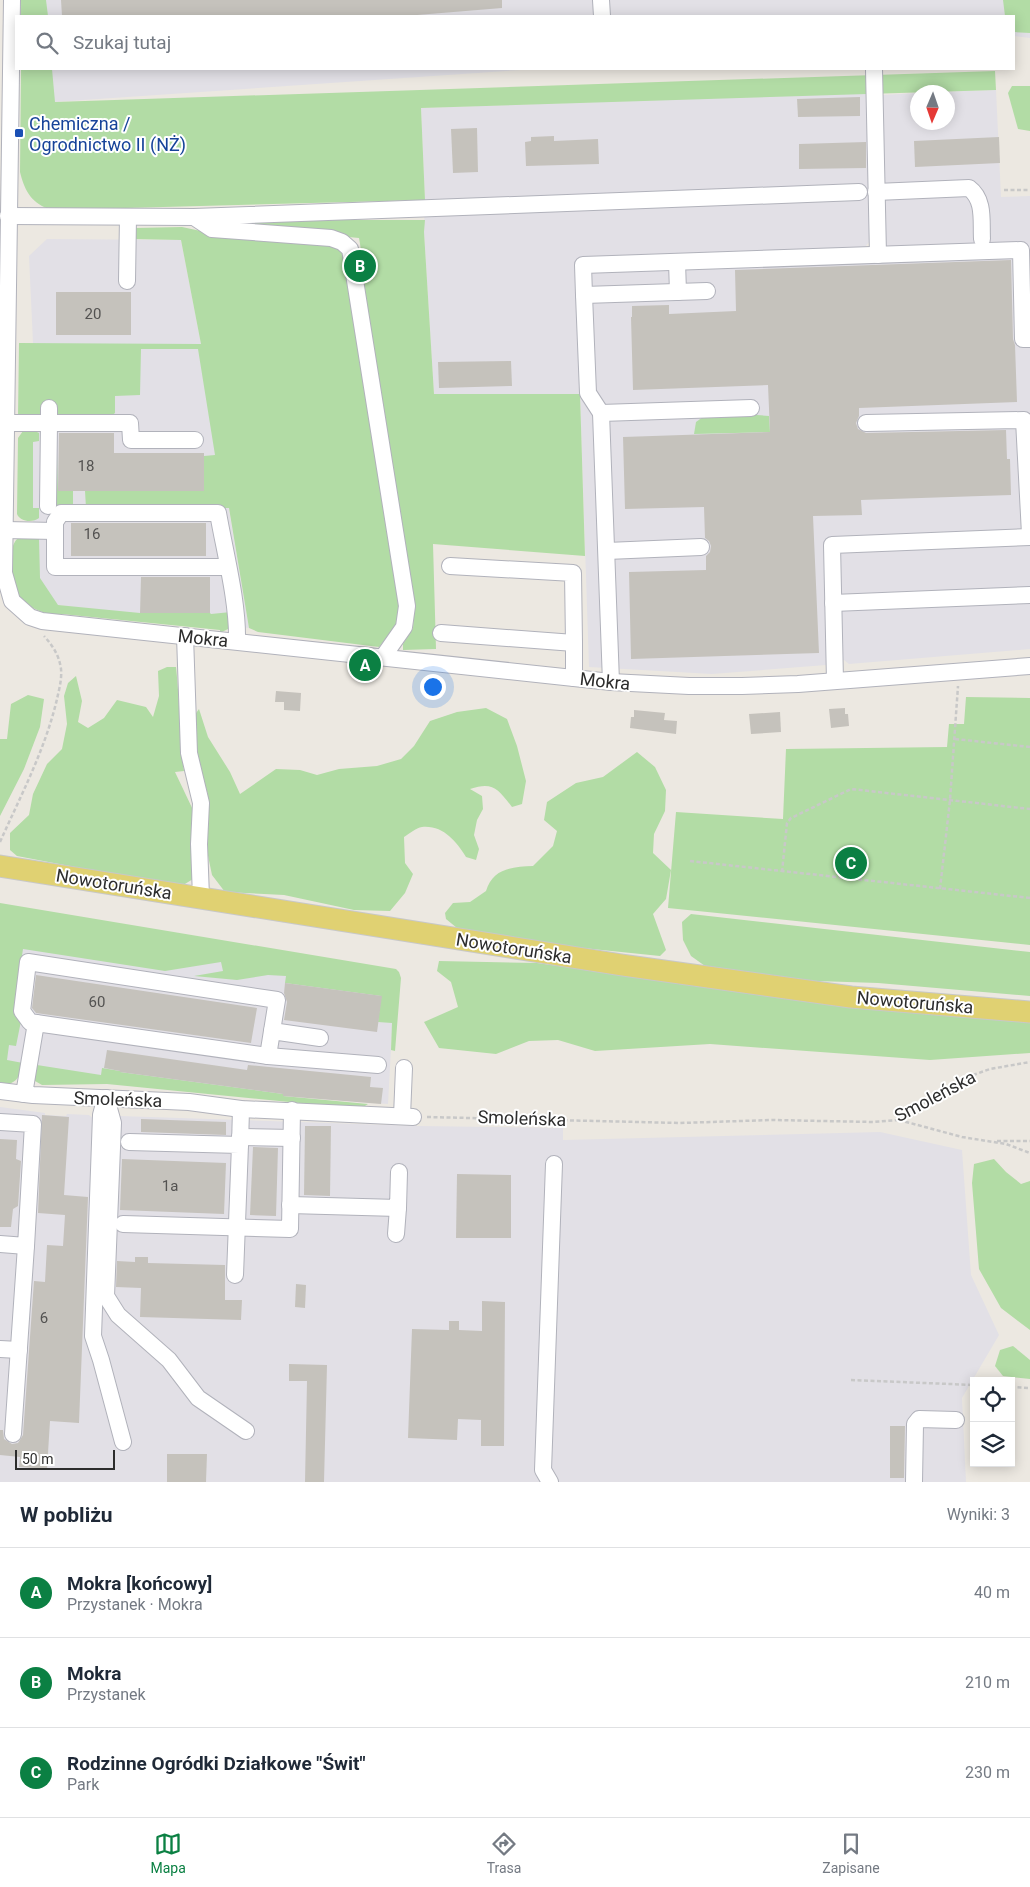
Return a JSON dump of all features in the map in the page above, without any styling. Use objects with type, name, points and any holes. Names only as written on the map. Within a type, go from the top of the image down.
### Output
[{"type":"main road","name":"Nowotoruńska","points":[[0,866],[632,967],[851,997],[1030,1012]]},
{"type":"street","name":"Mokra","points":[[12,0],[6,62],[8,216],[4,573],[12,601],[30,617],[55,624],[237,641],[611,682],[715,687],[835,681],[1030,666]]},
{"type":"street","points":[[601,0],[602,15]]},
{"type":"street","points":[[874,70],[878,255]]},
{"type":"street","points":[[876,192],[969,188],[975,192],[979,199],[982,239]]},
{"type":"street","points":[[8,216],[194,216],[859,192]]},
{"type":"street","points":[[194,216],[212,228],[331,238],[342,242],[350,249],[366,337],[407,606],[404,627],[383,657]]},
{"type":"street","points":[[127,281],[128,217]]},
{"type":"street","points":[[611,682],[601,412],[588,393],[583,265],[1021,250],[1023,339],[1030,339]]},
{"type":"street","points":[[677,262],[678,292]]},
{"type":"street","points":[[584,295],[707,291]]},
{"type":"street","points":[[601,412],[751,408]]},
{"type":"street","points":[[6,423],[49,416],[130,423],[131,440],[195,440]]},
{"type":"street","points":[[48,506],[49,416]]},
{"type":"street","points":[[835,681],[832,545],[1030,536],[1024,420],[866,423]]},
{"type":"street","points":[[227,567],[55,567],[54,522],[61,513],[218,513],[238,624],[237,641]]},
{"type":"street","points":[[5,530],[55,531]]},
{"type":"street","points":[[607,551],[701,547]]},
{"type":"street","points":[[450,566],[573,574],[574,678]]},
{"type":"street","points":[[833,603],[1030,595]]},
{"type":"street","points":[[441,633],[574,643]]},
{"type":"street","points":[[185,636],[189,753],[202,803],[199,844],[201,897]]},
{"type":"street","points":[[268,1056],[277,1000],[28,962],[22,1011],[30,1022],[268,1056],[378,1065]]},
{"type":"street","points":[[24,1094],[36,1023]]},
{"type":"street","points":[[272,1031],[320,1038]]},
{"type":"street","points":[[404,1068],[407,1117]]},
{"type":"street","name":"Smoleńska","points":[[0,1091],[24,1094],[189,1102],[241,1108],[347,1115],[407,1117]]},
{"type":"street","points":[[106,1098],[113,1122],[106,1296],[118,1315],[169,1360],[198,1398],[246,1431]]},
{"type":"street","points":[[106,1098],[100,1115],[92,1336],[101,1360],[123,1442]]},
{"type":"street","points":[[235,1275],[241,1108]]},
{"type":"street","points":[[123,1224],[290,1229],[292,1110]]},
{"type":"street","points":[[0,1122],[33,1124],[14,1434]]},
{"type":"street","points":[[129,1142],[240,1141],[292,1138]]},
{"type":"street","points":[[550,1482],[543,1470],[554,1164]]},
{"type":"street","points":[[396,1234],[399,1172]]},
{"type":"street","points":[[290,1205],[398,1208]]},
{"type":"street","points":[[0,1244],[26,1246]]},
{"type":"street","points":[[0,1350],[19,1350]]},
{"type":"street","points":[[914,1482],[915,1424],[919,1419],[956,1420]]},
{"type":"path","points":[[1004,190],[1030,190]]},
{"type":"path","points":[[0,842],[40,755],[60,687],[61,670],[57,652],[34,627],[30,617]]},
{"type":"path","points":[[940,889],[950,800],[959,672]]},
{"type":"path","points":[[955,740],[1030,747]]},
{"type":"path","points":[[782,872],[787,823],[791,818],[851,789],[1030,809]]},
{"type":"path","points":[[690,861],[1030,898]]},
{"type":"path","name":"Smoleńska","points":[[407,1117],[680,1123],[772,1120],[873,1122],[897,1120],[962,1079],[990,1069],[1030,1062]]},
{"type":"path","points":[[897,1120],[962,1137],[1021,1148],[1030,1153]]},
{"type":"path","points":[[990,1141],[1030,1141]]},
{"type":"path","points":[[851,1380],[970,1385]]},
{"type":"path","points":[[1015,1387],[1030,1388]]},
{"type":"shaded area","points":[[45,0],[1030,0],[1030,38],[1015,36],[1015,15],[47,15]]},
{"type":"shaded area","points":[[51,70],[520,70],[54,102]]},
{"type":"shaded area","points":[[996,90],[1001,197],[1030,196],[1030,649],[849,664],[844,660],[826,662],[826,665],[712,674],[589,667],[580,394],[434,394],[424,232],[425,200],[421,108],[867,93],[871,240],[865,247],[886,246],[883,95],[910,93],[910,130],[955,130],[955,91]]},
{"type":"shaded area","points":[[47,239],[181,240],[201,344],[249,628],[58,605],[33,578],[33,343],[29,256]]},
{"type":"shaded area","points":[[10,908],[395,975],[388,1104],[283,1096],[282,1094],[240,1089],[104,1078],[0,1063]]},
{"type":"shaded area","points":[[0,1107],[45,1113],[45,1115],[89,1115],[95,1120],[119,1116],[418,1126],[563,1128],[563,1140],[880,1132],[962,1150],[971,1275],[999,1335],[974,1377],[970,1377],[970,1384],[962,1398],[966,1482],[0,1482]]},
{"type":"green space","points":[[21,0],[46,0],[48,15],[21,15]]},
{"type":"green space","points":[[1003,0],[1030,0],[1030,33],[1015,32],[1015,15],[1005,15]]},
{"type":"green space","points":[[21,70],[52,70],[55,102],[995,71],[996,90],[955,91],[955,85],[910,85],[910,93],[421,108],[425,200],[52,210],[34,201],[24,186],[20,172]]},
{"type":"green space","points":[[1012,86],[1030,86],[1030,131],[1018,129],[1008,93]]},
{"type":"green space","points":[[425,220],[424,232],[434,394],[580,394],[585,556],[433,544],[436,649],[403,650],[403,644],[413,628],[414,611],[362,281],[366,279],[359,238],[233,226],[225,222]]},
{"type":"green space","points":[[182,227],[210,233],[326,242],[343,248],[401,609],[399,622],[379,647],[258,632],[249,628],[229,508],[86,508],[85,491],[204,491],[204,456],[215,455],[198,349],[141,349],[140,395],[115,396],[115,413],[110,417],[18,416],[19,343],[201,344],[181,240],[131,239],[136,228]]},
{"type":"green space","points":[[769,416],[770,432],[694,434],[696,422],[703,417]]},
{"type":"green space","points":[[23,431],[39,433],[39,441],[33,442],[33,508],[39,508],[39,518],[30,521],[21,519],[17,514],[18,438]]},
{"type":"green space","points":[[54,453],[57,453],[58,491],[73,491],[73,506],[54,506]]},
{"type":"green space","points":[[18,538],[39,539],[40,578],[58,605],[140,613],[211,614],[231,612],[230,628],[220,633],[220,630],[62,614],[61,617],[38,610],[29,606],[23,600],[14,585],[12,551],[14,543]]},
{"type":"green space","points":[[167,667],[176,667],[184,771],[175,772],[194,812],[193,879],[180,887],[17,856],[10,850],[10,833],[29,815],[33,794],[47,764],[62,749],[67,724],[64,696],[68,683],[76,676],[82,701],[78,722],[88,728],[104,718],[117,700],[146,707],[153,717],[159,696],[158,671]]},
{"type":"green space","points":[[28,695],[44,699],[40,727],[24,769],[0,816],[0,739],[7,739],[11,704]]},
{"type":"green space","points":[[966,697],[1030,698],[1030,945],[668,908],[676,812],[783,819],[786,749],[947,747],[949,724],[964,724]]},
{"type":"green space","points":[[486,708],[507,719],[517,746],[526,781],[522,804],[512,807],[499,791],[490,786],[470,789],[482,796],[483,809],[477,820],[474,835],[479,849],[476,860],[466,857],[458,845],[443,831],[430,827],[422,827],[415,830],[404,837],[405,863],[413,874],[405,893],[390,911],[354,910],[284,895],[225,892],[212,875],[206,846],[208,795],[198,759],[194,716],[199,709],[208,737],[230,772],[240,794],[276,769],[300,770],[317,775],[339,769],[377,766],[401,759],[414,746],[430,721],[457,712]]},
{"type":"green space","points":[[637,752],[655,767],[666,790],[665,811],[654,834],[653,853],[671,870],[666,899],[653,914],[666,950],[660,956],[534,943],[457,928],[446,919],[445,913],[453,903],[470,902],[486,891],[489,883],[498,873],[511,868],[533,866],[553,846],[557,831],[544,820],[547,802],[576,783],[603,777]]},
{"type":"green space","points":[[0,903],[396,969],[401,978],[395,1051],[391,1050],[392,1023],[378,1022],[381,996],[285,983],[286,976],[268,975],[237,980],[194,976],[223,971],[221,962],[165,971],[23,949],[16,995],[21,1021],[16,1046],[9,1045],[7,1060],[23,1063],[19,1076],[14,1082],[0,1086]]},
{"type":"green space","points":[[691,914],[1030,952],[1030,996],[878,983],[786,980],[705,966],[691,956],[683,940],[682,922]]},
{"type":"green space","points":[[439,961],[537,963],[844,1006],[1030,1021],[1030,1053],[930,1060],[710,1044],[595,1051],[558,1040],[529,1041],[496,1054],[439,1048],[424,1022],[458,1007],[451,982],[437,971]]},
{"type":"green space","points":[[37,1065],[101,1075],[102,1068],[283,1094],[283,1096],[368,1104],[360,1109],[107,1084],[42,1085],[35,1081],[34,1077]]},
{"type":"green space","points":[[994,1159],[1021,1184],[1030,1181],[1030,1330],[1001,1308],[979,1269],[972,1183],[974,1164]]},
{"type":"green space","points":[[1013,1346],[1030,1360],[1030,1379],[1003,1376],[995,1366],[1000,1350]]},
{"type":"building","points":[[61,0],[502,0],[502,8],[417,15],[62,15]]},
{"type":"building","points":[[860,97],[860,116],[798,117],[797,99]]},
{"type":"building","points":[[477,128],[478,172],[453,173],[451,129]]},
{"type":"building","points":[[554,136],[554,141],[598,139],[599,164],[526,166],[525,142],[531,141],[531,137]]},
{"type":"building","points":[[999,137],[1000,163],[915,167],[914,141]]},
{"type":"building","points":[[866,142],[866,168],[799,169],[799,144]]},
{"type":"building","points":[[1011,260],[1017,402],[859,408],[859,416],[856,423],[858,429],[866,433],[1006,430],[1007,459],[1010,459],[1011,495],[861,500],[862,515],[813,516],[819,653],[631,659],[629,572],[706,570],[706,556],[710,552],[711,546],[705,538],[704,507],[625,509],[623,437],[770,432],[768,385],[633,390],[632,306],[669,305],[669,314],[736,311],[735,270]]},
{"type":"building","points":[[56,292],[131,292],[131,335],[56,335]]},
{"type":"building","points":[[511,361],[512,386],[439,388],[438,362]]},
{"type":"building","points":[[59,433],[114,433],[114,453],[204,453],[204,491],[58,491]]},
{"type":"building","points":[[71,523],[206,523],[206,556],[71,556]]},
{"type":"building","points":[[141,577],[210,577],[210,613],[140,613]]},
{"type":"building","points":[[276,691],[301,693],[300,711],[284,710],[284,702],[275,702]]},
{"type":"building","points":[[845,708],[845,714],[848,714],[849,726],[831,728],[829,709]]},
{"type":"building","points":[[634,710],[665,713],[664,720],[677,721],[676,734],[630,728],[631,717],[634,717]]},
{"type":"building","points":[[780,712],[781,732],[751,734],[749,714]]},
{"type":"building","points":[[36,975],[257,1008],[251,1043],[36,1013],[32,1008]]},
{"type":"building","points":[[285,983],[382,996],[377,1032],[284,1020],[287,1002],[284,993]]},
{"type":"building","points":[[107,1050],[247,1070],[248,1065],[371,1077],[370,1087],[383,1088],[381,1104],[283,1096],[283,1094],[120,1072],[104,1068]]},
{"type":"building","points":[[42,1115],[69,1117],[64,1195],[88,1197],[79,1423],[50,1421],[47,1469],[19,1467],[20,1457],[0,1455],[0,1430],[3,1430],[4,1439],[12,1444],[18,1443],[23,1435],[34,1281],[45,1282],[47,1245],[63,1246],[65,1215],[38,1213]]},
{"type":"building","points":[[141,1119],[226,1122],[226,1135],[141,1132]]},
{"type":"building","points":[[305,1126],[331,1126],[330,1196],[304,1195]]},
{"type":"building","points":[[0,1139],[17,1140],[16,1159],[21,1161],[18,1206],[13,1209],[11,1227],[0,1227]]},
{"type":"building","points":[[253,1147],[278,1148],[276,1216],[250,1215]]},
{"type":"building","points":[[122,1159],[226,1163],[224,1214],[120,1210]]},
{"type":"building","points":[[457,1174],[511,1175],[511,1238],[456,1238]]},
{"type":"building","points":[[135,1257],[148,1257],[148,1263],[225,1265],[225,1300],[242,1300],[241,1320],[140,1317],[141,1288],[116,1287],[117,1261],[135,1262]]},
{"type":"building","points":[[296,1284],[306,1285],[305,1308],[295,1307]]},
{"type":"building","points":[[482,1301],[505,1302],[504,1446],[481,1446],[481,1420],[458,1419],[457,1440],[408,1438],[412,1329],[449,1330],[449,1321],[459,1321],[459,1330],[482,1331]]},
{"type":"building","points":[[289,1364],[327,1365],[324,1482],[305,1482],[307,1381],[289,1381]]},
{"type":"building","points":[[890,1426],[905,1426],[904,1478],[890,1478]]},
{"type":"building","points":[[167,1454],[207,1454],[206,1482],[167,1482]]},
{"type":"place","name":"Chemiczna / Ogrodnictwo II (NŻ)","points":[[19,133]]},
{"type":"place","name":"Mokra","points":[[360,266]]},
{"type":"place","name":"Mokra [końcowy]","points":[[365,665]]},
{"type":"place","name":"Rodzinne Ogródki Działkowe \"Świt\"","points":[[851,863]]}]
